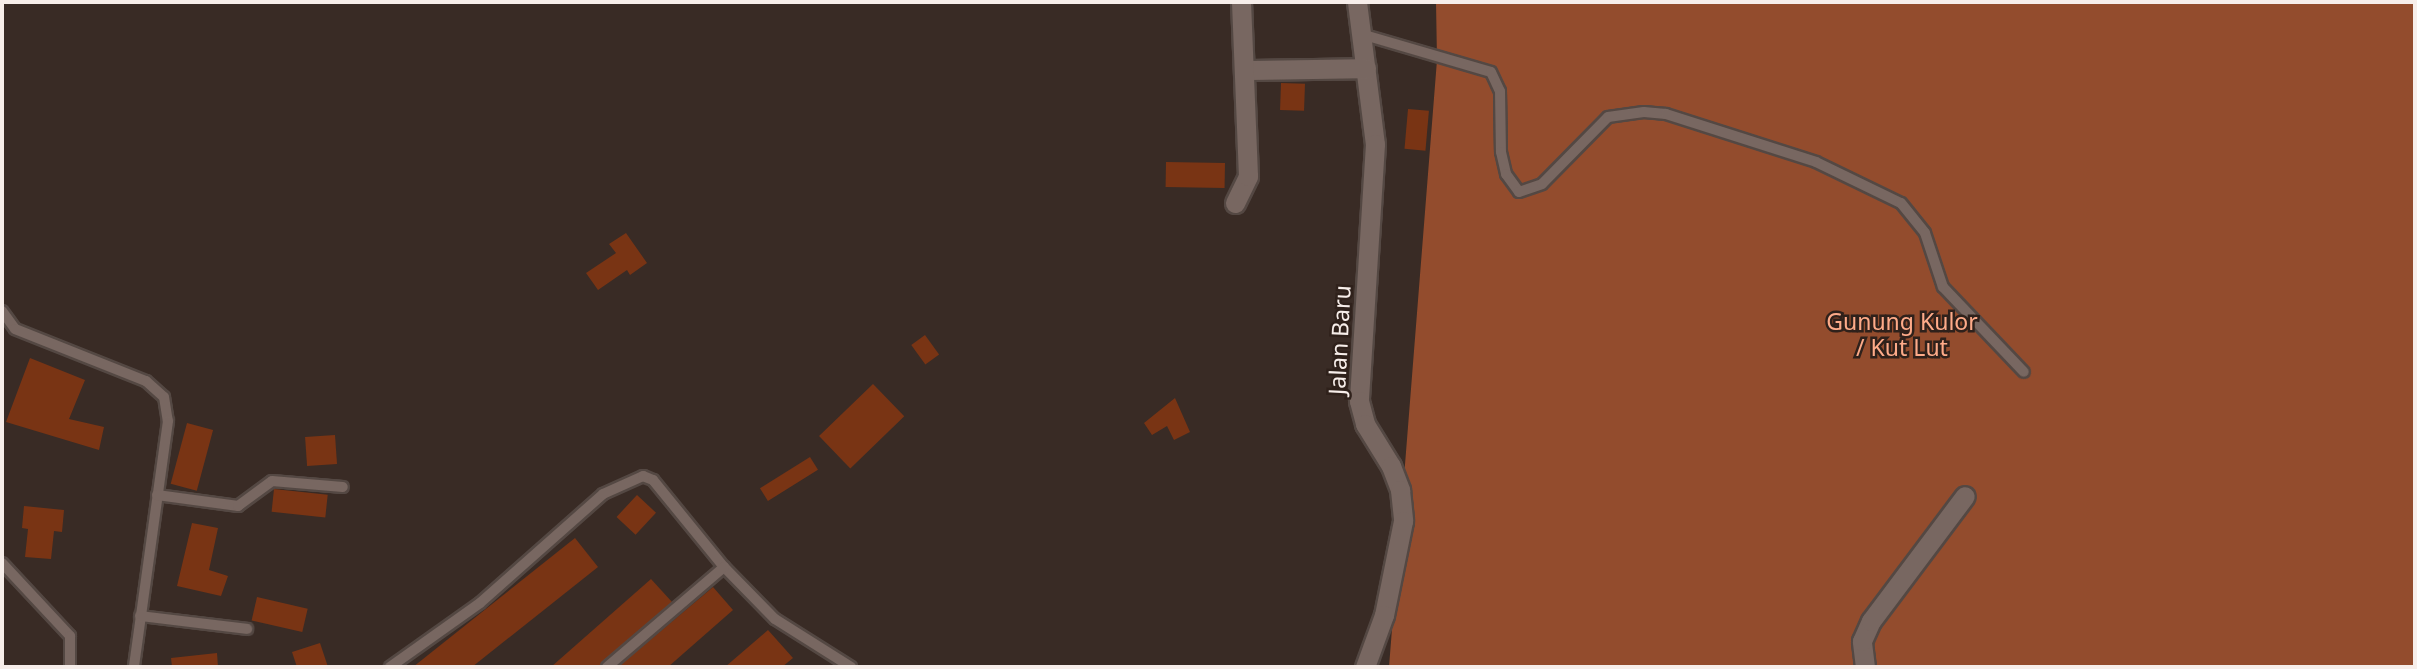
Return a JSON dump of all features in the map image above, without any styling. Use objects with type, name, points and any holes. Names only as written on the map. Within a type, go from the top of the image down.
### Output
[{"type":"street","points":[[1235,203],[1247,188],[1248,176],[1241,2]]},
{"type":"street","name":"Jalan Baru","points":[[1357,2],[1366,68],[1374,184],[1359,401],[1365,424],[1396,478],[1403,522],[1384,615],[1365,667]]},
{"type":"street","points":[[1244,71],[1366,68]]},
{"type":"street","points":[[1865,667],[1862,640],[1871,621],[1965,496]]},
{"type":"lane","points":[[1361,34],[1491,72],[1499,84],[1506,174],[1519,192],[1542,184],[1608,117],[1644,112],[1665,114],[1816,162],[1901,202],[1924,233],[1942,287],[2024,372]]},
{"type":"lane","points":[[2,311],[7,324],[24,334],[158,388],[168,411],[134,667]]},
{"type":"lane","points":[[390,667],[506,582],[603,494],[633,478],[653,480],[724,567],[775,619],[851,667]]},
{"type":"lane","points":[[157,495],[238,506],[272,481],[343,487]]},
{"type":"lane","points":[[2,563],[70,636],[70,667]]},
{"type":"lane","points":[[607,667],[724,567]]},
{"type":"lane","points":[[140,616],[247,629]]},
{"type":"green space","name":"Gunung Kulor / Kut Lut","points":[[1436,2],[2415,2],[2415,667],[1389,667],[1437,60]]},
{"type":"building","points":[[1281,83],[1305,84],[1304,111],[1280,110]]},
{"type":"building","points":[[1408,109],[1429,111],[1425,151],[1405,149]]},
{"type":"building","points":[[1166,162],[1225,163],[1225,188],[1166,187]]},
{"type":"building","points":[[626,233],[647,263],[630,275],[627,270],[598,290],[586,273],[616,253],[609,244]]},
{"type":"building","points":[[925,335],[939,354],[925,364],[911,345]]},
{"type":"building","points":[[30,358],[85,380],[69,419],[104,427],[99,450],[6,422]]},
{"type":"building","points":[[873,384],[904,416],[850,468],[819,436]]},
{"type":"building","points":[[1175,398],[1190,432],[1174,440],[1167,426],[1152,435],[1144,423]]},
{"type":"building","points":[[187,423],[213,430],[197,491],[171,484]]},
{"type":"building","points":[[335,435],[337,464],[307,466],[305,437]]},
{"type":"building","points":[[810,457],[818,470],[768,501],[760,488]]},
{"type":"building","points":[[274,489],[328,495],[325,518],[272,512]]},
{"type":"building","points":[[637,495],[656,513],[636,535],[617,517]]},
{"type":"building","points":[[24,506],[64,510],[62,532],[54,531],[51,559],[25,557],[28,529],[22,528]]},
{"type":"building","points":[[192,523],[218,528],[209,570],[228,576],[221,596],[177,586]]},
{"type":"building","points":[[575,538],[598,567],[472,667],[413,667]]},
{"type":"building","points":[[651,579],[672,602],[600,667],[551,667]]},
{"type":"building","points":[[713,587],[733,610],[668,667],[618,667]]},
{"type":"building","points":[[257,597],[308,609],[302,632],[252,620]]},
{"type":"building","points":[[768,630],[793,658],[782,667],[725,667]]},
{"type":"building","points":[[320,643],[328,667],[297,667],[292,652]]},
{"type":"building","points":[[217,653],[218,667],[172,667],[171,658]]}]
